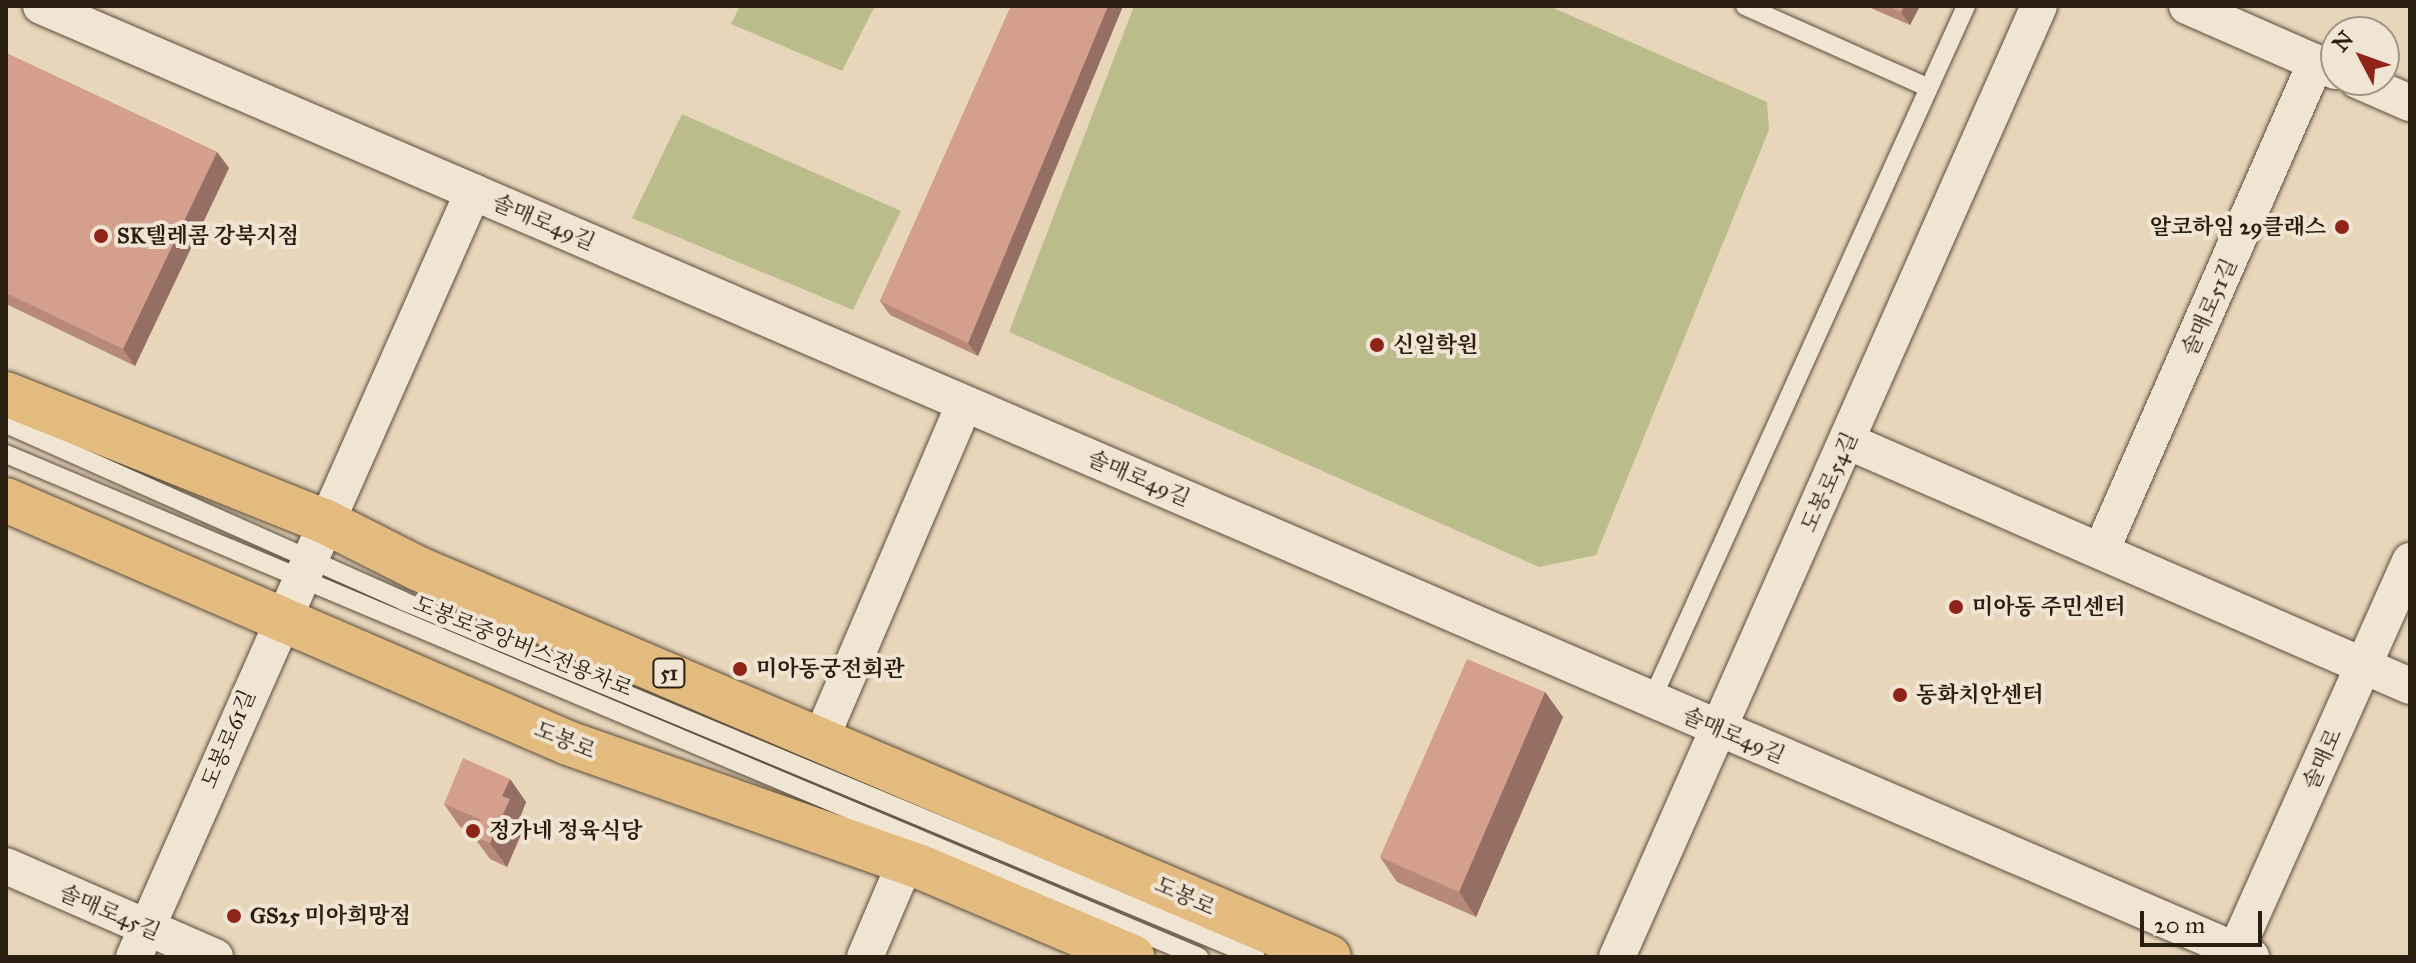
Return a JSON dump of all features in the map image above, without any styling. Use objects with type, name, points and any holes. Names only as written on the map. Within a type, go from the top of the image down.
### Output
[{"type":"main road","name":"도봉로","points":[[9,404],[302,568],[568,743],[906,861],[1132,957]]},
{"type":"main road","name":"도봉로","points":[[6,500],[302,568],[419,569],[822,736],[1329,957]]},
{"type":"street","name":"솔매로49길","points":[[41,6],[2240,955]]},
{"type":"street","name":"도봉로54길","points":[[1617,957],[2039,6]]},
{"type":"street","points":[[2187,6],[2320,64]]},
{"type":"street","name":"솔매로51길","points":[[2101,551],[2320,80]]},
{"type":"street","points":[[302,568],[473,192]]},
{"type":"street","points":[[822,736],[964,404]]},
{"type":"street","points":[[1847,441],[2364,663],[2410,686]]},
{"type":"street","name":"솔매로","points":[[2240,955],[2410,561]]},
{"type":"street","name":"도봉로61길","points":[[141,942],[302,568]]},
{"type":"street","points":[[865,957],[906,861]]},
{"type":"street","name":"솔매로45길","points":[[6,866],[141,942],[215,957]]},
{"type":"lane","points":[[1745,6],[1929,88]]},
{"type":"lane","points":[[1652,699],[1966,6]]},
{"type":"lane","name":"도봉로중앙버스전용차로","points":[[6,454],[302,568],[1199,957]]},
{"type":"lane","points":[[302,568],[1256,957]]},
{"type":"lane","points":[[746,805],[979,863]]},
{"type":"lane","points":[[1053,895],[1174,957]]},
{"type":"green space","points":[[740,6],[875,6],[842,71],[731,24]]},
{"type":"green space","points":[[1134,6],[1549,6],[1767,102],[1769,130],[1596,555],[1539,567],[1009,332]]},
{"type":"green space","points":[[682,114],[901,211],[853,310],[632,218]]},
{"type":"building","points":[[1011,6],[1108,6],[968,343],[880,301]]},
{"type":"building","points":[[1888,6],[1904,6],[1901,12]]},
{"type":"building","name":"SK텔레콤 강북지점","points":[[6,53],[217,152],[123,349],[6,293]]},
{"type":"building","points":[[1467,659],[1545,692],[1459,892],[1380,857]]},
{"type":"building","points":[[463,758],[510,779],[502,796],[510,799],[490,843],[473,836],[480,819],[444,804]]},
{"type":"place","name":"알코하임 29클래스","points":[[2342,227]]},
{"type":"place","name":"SK텔레콤 강북지점","points":[[101,236]]},
{"type":"place","name":"신일학원","points":[[1377,345]]},
{"type":"place","name":"미아동 주민센터","points":[[1956,607]]},
{"type":"place","name":"미아동궁전회관","points":[[740,669]]},
{"type":"place","name":"동화치안센터","points":[[1900,695]]},
{"type":"place","name":"정가네 정육식당","points":[[473,831]]},
{"type":"place","name":"GS25 미아희망점","points":[[234,916]]}]
